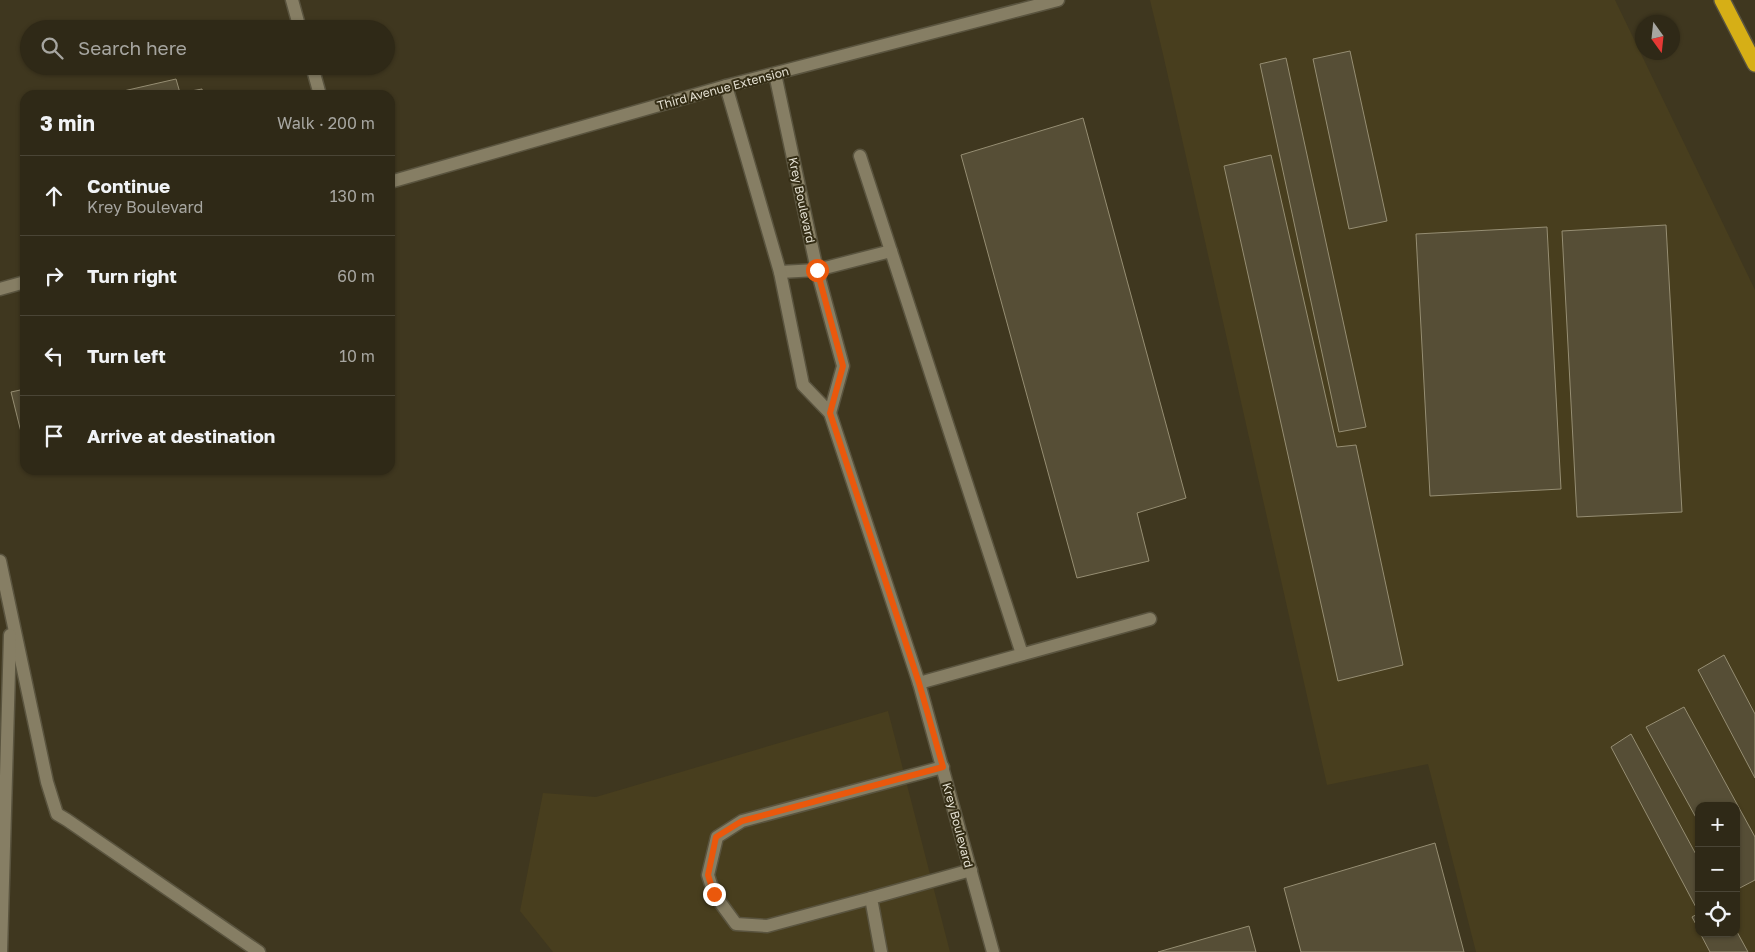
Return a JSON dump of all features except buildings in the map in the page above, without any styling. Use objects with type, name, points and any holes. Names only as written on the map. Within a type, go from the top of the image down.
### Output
[{"type":"highway","points":[[1722,0],[1755,64]]},
{"type":"street","points":[[292,0],[298,20]]},
{"type":"street","name":"Third Avenue Extension","points":[[395,181],[726,86],[1058,0]]},
{"type":"street","name":"Krey Boulevard","points":[[775,74],[817,270],[843,366],[830,413]]},
{"type":"street","points":[[314,75],[319,90]]},
{"type":"street","name":"Krey Boulevard","points":[[726,86],[780,272],[803,385],[830,413],[919,683],[993,952]]},
{"type":"street","points":[[860,156],[1022,654]]},
{"type":"street","points":[[780,272],[817,270],[891,251]]},
{"type":"street","points":[[0,289],[20,283]]},
{"type":"street","points":[[0,561],[47,782],[57,814],[259,952]]},
{"type":"street","points":[[1,952],[11,615]]},
{"type":"street","points":[[919,683],[1150,618]]},
{"type":"street","points":[[943,767],[742,821],[716,837],[708,875],[714,894],[736,924],[767,926],[971,870]]},
{"type":"street","points":[[871,898],[881,952]]},
{"type":"shaded area","points":[[1150,0],[1615,0],[1635,41],[1635,60],[1644,60],[1755,290],[1755,952],[1476,952],[1428,764],[1327,785]]},
{"type":"shaded area","points":[[888,711],[950,952],[553,952],[520,911],[543,793],[596,797]]},
{"type":"route","points":[[714,894],[708,875],[716,837],[742,821],[943,767],[919,683],[830,413],[843,366],[817,270]]}]
